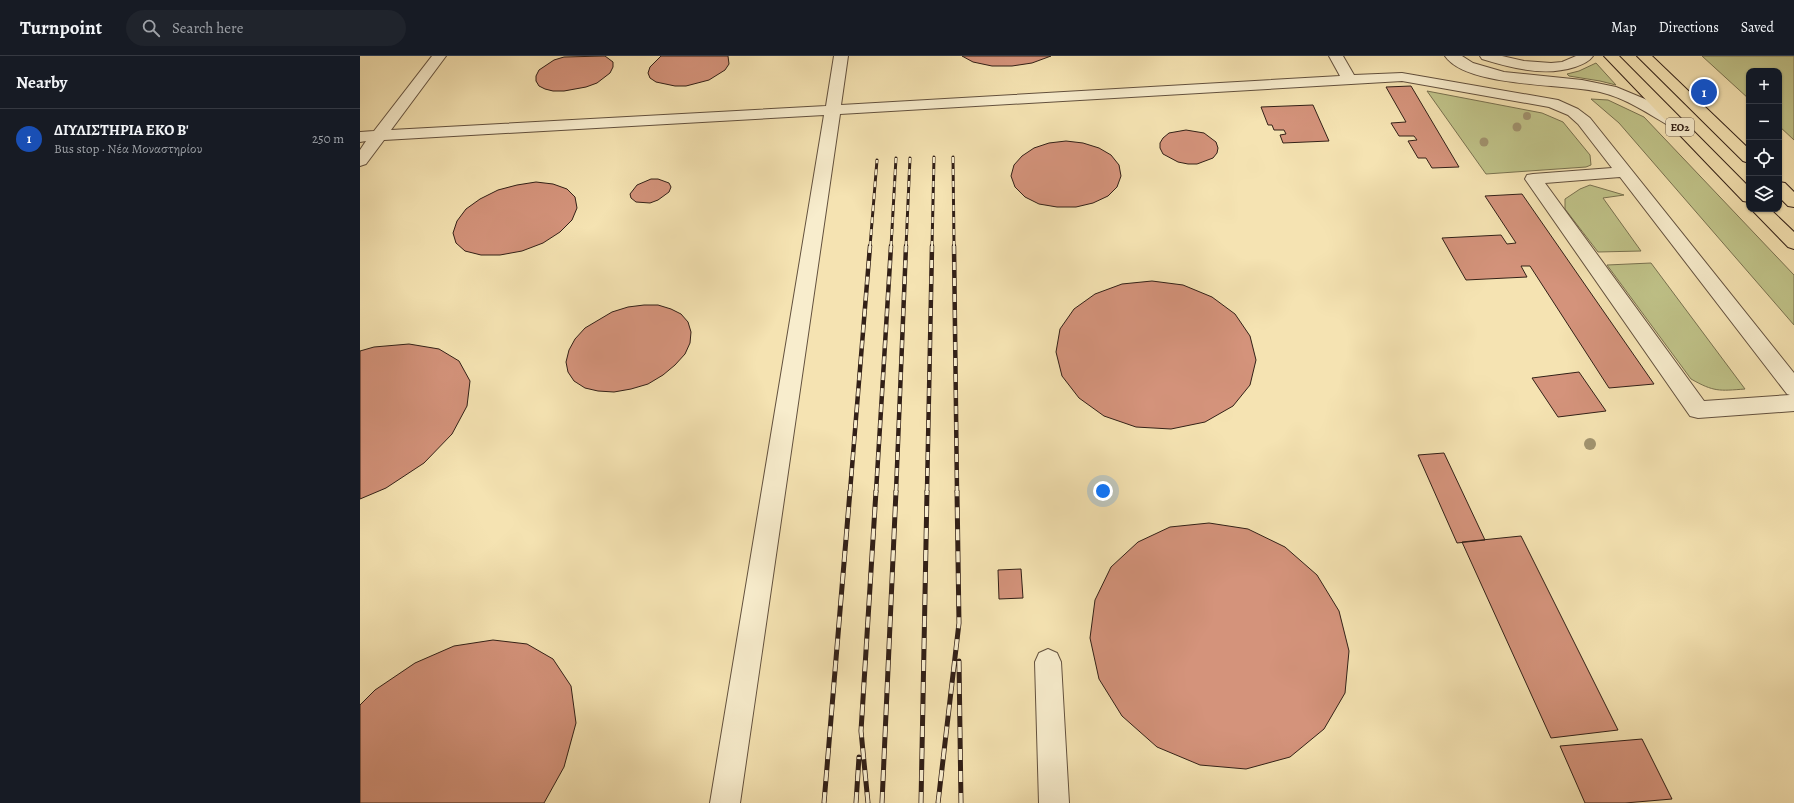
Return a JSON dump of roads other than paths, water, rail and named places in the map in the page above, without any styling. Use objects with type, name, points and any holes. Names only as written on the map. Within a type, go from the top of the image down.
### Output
[{"type":"main road","name":"ΕΟ2","points":[[1611,56],[1746,194]]},
{"type":"main road","name":"ΕΟ2","points":[[1644,56],[1746,155]]},
{"type":"main road","points":[[1782,190],[1794,202]]},
{"type":"main road","points":[[1763,212],[1794,243]]},
{"type":"lane","points":[[360,161],[439,56]]},
{"type":"lane","points":[[725,803],[841,56]]},
{"type":"lane","points":[[1336,56],[1349,80]]},
{"type":"lane","points":[[1452,56],[1457,60],[1485,72],[1520,79],[1588,85],[1614,91],[1629,97],[1677,124]]},
{"type":"lane","points":[[1487,56],[1516,64],[1565,67],[1586,56]]},
{"type":"lane","points":[[360,137],[1402,77],[1553,103],[1573,112],[1584,121],[1794,388]]},
{"type":"lane","points":[[1625,172],[1533,179],[1698,410],[1794,403]]},
{"type":"lane","points":[[1048,662],[1054,803]]},
{"type":"railway","points":[[932,247],[934,157]]},
{"type":"railway","points":[[953,157],[954,247]]},
{"type":"railway","points":[[891,247],[896,158]]},
{"type":"railway","points":[[906,247],[910,158]]},
{"type":"railway","points":[[870,247],[877,160]]},
{"type":"railway","points":[[850,492],[870,246]]},
{"type":"railway","points":[[876,492],[891,246]]},
{"type":"railway","points":[[896,492],[906,246]]},
{"type":"railway","points":[[927,492],[932,246]]},
{"type":"railway","points":[[954,246],[957,492]]},
{"type":"railway","points":[[824,803],[850,491]]},
{"type":"railway","points":[[868,803],[861,731],[876,491]]},
{"type":"railway","points":[[882,803],[896,491]]},
{"type":"railway","points":[[921,803],[927,491]]},
{"type":"railway","points":[[938,803],[959,623],[957,491]]},
{"type":"railway","points":[[959,661],[961,803]]},
{"type":"railway","points":[[856,803],[859,757]]},
{"type":"place","name":"ΔΙΥΛΙΣΤΗΡΙΑ ΕΚΟ Β'","points":[[1704,92]]}]
